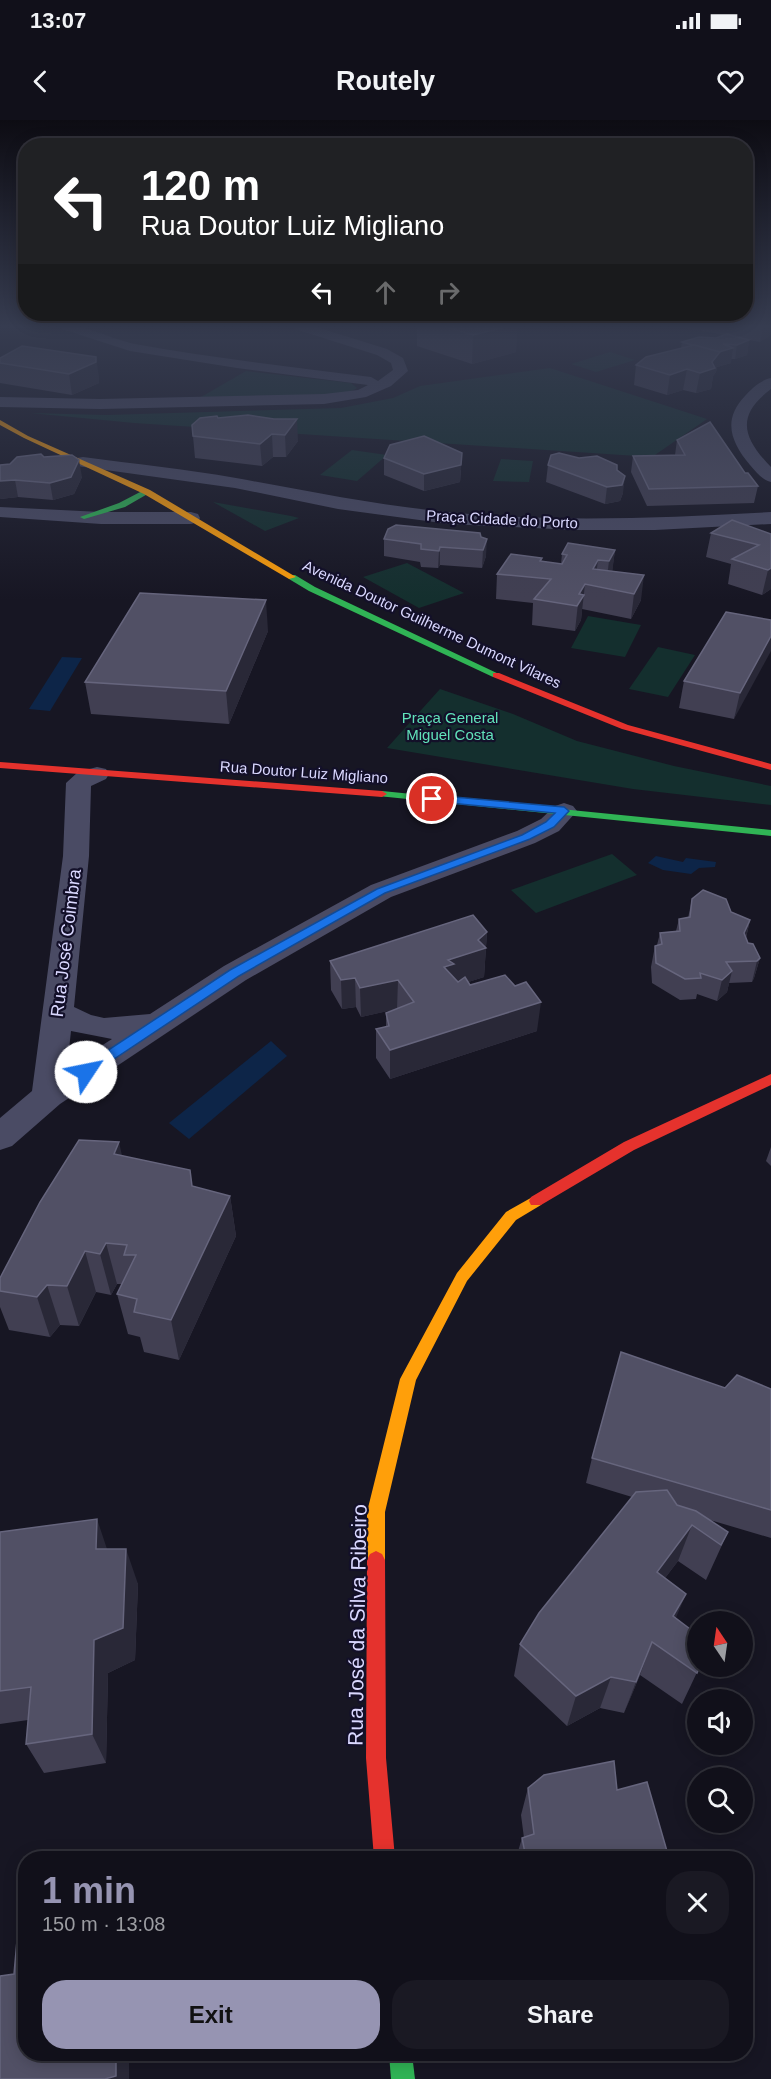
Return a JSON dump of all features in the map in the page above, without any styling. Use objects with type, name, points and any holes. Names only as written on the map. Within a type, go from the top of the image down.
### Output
[{"type":"main road","name":"Avenida Doutor Guilherme Dumont Vilares","points":[[0,422],[26,437],[147,492],[312,589],[518,685],[625,727],[771,767]]},
{"type":"main road","points":[[84,517],[122,505],[147,492]]},
{"type":"main road","name":"Rua Doutor Luiz Migliano","points":[[0,765],[99,778],[313,788],[771,833]]},
{"type":"main road","name":"Rua Doutor Luiz Migliano","points":[[21,781],[99,778]]},
{"type":"main road","name":"Rua José da Silva Ribeiro","points":[[384,1851],[376,1758],[376,1512],[408,1379],[462,1277],[511,1216],[629,1146],[771,1079]]},
{"type":"main road","points":[[402,2061],[403,2079]]},
{"type":"street","points":[[737,417],[737,430],[749,450],[771,477]]},
{"type":"street","name":"Praça Cidade do Porto","points":[[83,462],[235,483],[338,504],[449,518],[507,522],[655,524],[771,518]]},
{"type":"street","name":"Praça Cidade do Porto","points":[[147,492],[235,483]]},
{"type":"street","points":[[0,512],[84,517],[191,518]]},
{"type":"street","name":"Rua José Coimbra","points":[[48,1096],[76,856],[99,778]]},
{"type":"street","points":[[0,1137],[48,1096],[235,973],[381,891],[526,837],[550,825],[564,811]]},
{"type":"street","points":[[58,1012],[68,1019],[95,1027],[117,1029],[160,1022]]},
{"type":"green space","points":[[76,417],[707,419],[652,457]]},
{"type":"green space","points":[[352,450],[387,455],[357,481],[320,475]]},
{"type":"green space","points":[[501,459],[533,461],[529,482],[493,481]]},
{"type":"green space","points":[[213,502],[291,516],[299,518],[265,531]]},
{"type":"green space","points":[[407,563],[464,593],[419,608],[363,577]]},
{"type":"green space","points":[[588,616],[641,625],[625,657],[571,648]]},
{"type":"green space","points":[[658,647],[695,655],[668,697],[629,689]]},
{"type":"green space","name":"Praça General Miguel Costa","points":[[440,689],[513,714],[577,741],[674,766],[771,786],[771,805],[633,789],[387,748]]},
{"type":"green space","points":[[612,854],[637,875],[536,913],[511,890]]},
{"type":"water","points":[[62,657],[82,658],[50,711],[29,709]]},
{"type":"water","points":[[656,856],[683,862],[686,858],[716,862],[715,867],[699,868],[691,874],[663,870],[648,863]]},
{"type":"water","points":[[271,1041],[287,1056],[189,1139],[169,1123]]},
{"type":"building","points":[[200,418],[297,419],[285,435],[272,434],[260,444],[193,436],[192,425]]},
{"type":"building","points":[[710,422],[745,473],[748,473],[758,486],[649,489],[633,456],[685,455],[677,440]]},
{"type":"building","points":[[424,436],[462,453],[461,465],[424,474],[384,458],[390,445]]},
{"type":"building","points":[[559,453],[579,458],[597,456],[617,465],[617,470],[625,476],[622,485],[607,487],[548,465],[551,455]]},
{"type":"building","points":[[41,454],[44,457],[72,455],[79,460],[71,477],[50,483],[0,481],[0,465],[10,464],[17,457]]},
{"type":"building","points":[[732,520],[771,534],[771,568],[768,570],[732,559],[759,545],[711,533]]},
{"type":"building","points":[[396,525],[480,533],[481,537],[487,539],[483,550],[440,547],[439,551],[421,549],[421,544],[384,539],[388,529]]},
{"type":"building","points":[[568,543],[615,550],[609,561],[598,560],[593,569],[644,575],[634,594],[585,584],[579,594],[584,595],[577,606],[534,599],[551,579],[497,574],[511,554],[542,558],[540,561],[562,564],[567,555],[562,554]]},
{"type":"building","points":[[140,593],[266,600],[226,691],[85,682]]},
{"type":"building","points":[[726,612],[771,620],[771,636],[740,693],[684,681]]},
{"type":"building","points":[[703,890],[726,899],[731,912],[750,920],[744,933],[748,943],[753,944],[760,958],[757,961],[726,962],[732,971],[722,980],[700,973],[701,978],[685,979],[656,963],[655,946],[662,944],[660,933],[680,931],[679,919],[690,917],[692,899]]},
{"type":"building","points":[[473,915],[487,932],[478,940],[486,948],[448,960],[454,964],[444,967],[458,982],[465,977],[470,985],[505,975],[515,986],[526,982],[541,1002],[390,1050],[376,1029],[389,1026],[386,1013],[414,1002],[398,980],[360,988],[355,978],[341,980],[330,961]]},
{"type":"building","points":[[79,1140],[119,1142],[114,1154],[190,1170],[192,1186],[230,1196],[171,1320],[134,1312],[137,1299],[117,1294],[136,1255],[124,1255],[127,1245],[106,1243],[100,1254],[85,1251],[67,1286],[47,1285],[37,1297],[0,1291],[0,1278],[40,1202]]},
{"type":"building","points":[[621,1352],[725,1388],[737,1375],[771,1389],[771,1510],[592,1458]]},
{"type":"building","points":[[667,1490],[677,1505],[696,1511],[728,1532],[721,1545],[692,1525],[657,1572],[686,1594],[673,1616],[687,1627],[687,1666],[652,1642],[636,1682],[611,1677],[576,1696],[520,1644],[539,1613],[636,1492]]},
{"type":"building","points":[[97,1519],[96,1549],[126,1549],[123,1628],[94,1640],[92,1734],[26,1744],[31,1687],[0,1691],[0,1532]]},
{"type":"building","points":[[614,1761],[617,1790],[647,1782],[667,1851],[525,1851],[522,1838],[534,1834],[528,1788],[544,1775]]},
{"type":"building","points":[[18,1929],[18,2061],[116,2061],[116,2076],[105,2079],[0,2079],[0,1976],[14,1974]]},
{"type":"traffic: fast","points":[[84,517],[122,505],[147,492]]},
{"type":"traffic: fast","points":[[292,577],[312,589],[496,675]]},
{"type":"traffic: fast","points":[[382,794],[771,833]]},
{"type":"traffic: fast","points":[[402,2061],[403,2079]]},
{"type":"traffic: slow","points":[[0,422],[26,437],[147,492],[292,577]]},
{"type":"traffic: slow","points":[[376,1560],[376,1512],[408,1379],[462,1277],[511,1216],[536,1201]]},
{"type":"traffic: jam","points":[[496,675],[625,727],[771,767]]},
{"type":"traffic: jam","points":[[0,765],[382,794]]},
{"type":"traffic: jam","points":[[536,1201],[629,1146],[771,1079]]},
{"type":"traffic: jam","points":[[376,1560],[376,1758],[384,1851]]},
{"type":"route","points":[[86,1072],[235,973],[381,891],[526,837],[550,825],[564,811],[432,799]]}]
